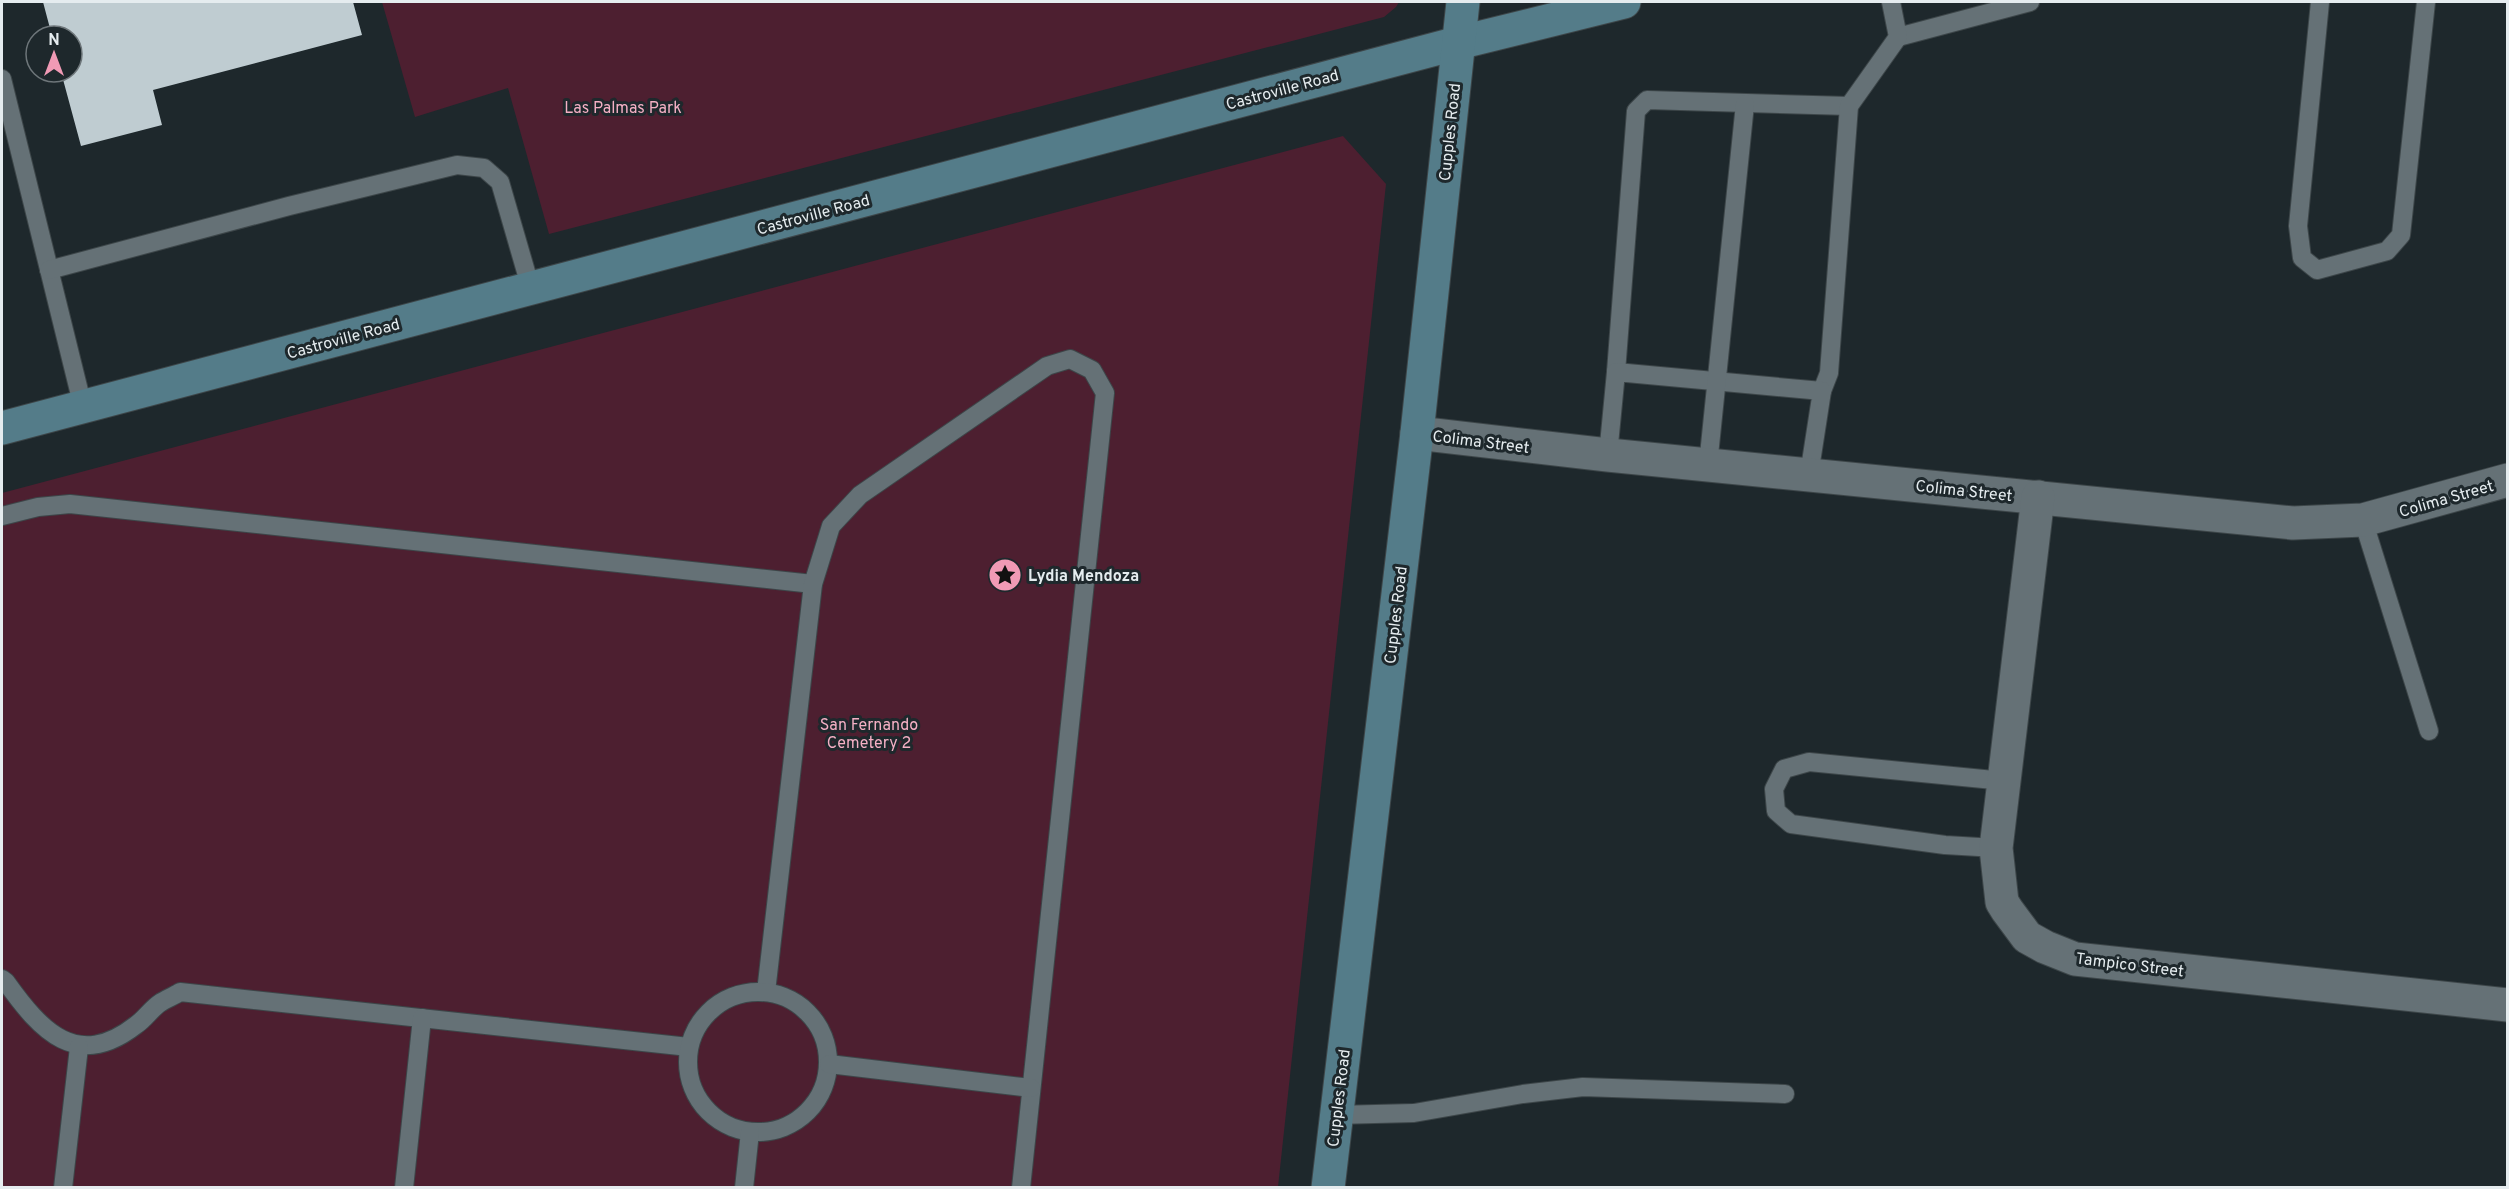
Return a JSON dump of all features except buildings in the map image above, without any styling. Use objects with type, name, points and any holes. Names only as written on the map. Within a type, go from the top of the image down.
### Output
[{"type":"main road","name":"Cupples Road","points":[[1328,1188],[1417,433],[1463,2]]},
{"type":"main road","name":"Castroville Road","points":[[2,429],[1458,43],[1624,2]]},
{"type":"street","name":"Colima Street","points":[[1417,433],[1608,455],[2293,523],[2363,520],[2508,480]]},
{"type":"street","name":"Tampico Street","points":[[2038,497],[1996,848],[2002,902],[2027,937],[2075,959],[2508,1005]]},
{"type":"lane","points":[[1892,2],[1898,38]]},
{"type":"lane","points":[[1809,475],[1822,391],[1829,373],[1849,106],[1898,38],[2030,2]]},
{"type":"lane","points":[[2320,2],[2298,226],[2302,258],[2317,270],[2387,251],[2401,235],[2426,2]]},
{"type":"lane","points":[[2,79],[83,407]]},
{"type":"lane","points":[[1608,455],[1636,111],[1647,100],[1849,106]]},
{"type":"lane","points":[[1708,465],[1745,104]]},
{"type":"lane","points":[[49,270],[289,206],[458,165],[484,168],[500,182],[531,288]]},
{"type":"lane","points":[[766,992],[813,584],[831,526],[860,495],[1047,366],[1070,359],[1092,370],[1105,393],[1020,1188]]},
{"type":"lane","points":[[1616,372],[1822,391]]},
{"type":"lane","points":[[2,516],[38,507],[70,504],[813,584]]},
{"type":"lane","points":[[2363,520],[2428,731]]},
{"type":"lane","points":[[1996,848],[1945,845],[1791,824],[1776,811],[1774,789],[1784,769],[1809,762],[2004,781]]},
{"type":"lane","points":[[2,979],[29,1014],[53,1035],[79,1047],[107,1043],[136,1025],[159,1003],[180,992],[689,1047]]},
{"type":"lane","points":[[766,992],[791,1000],[812,1016],[825,1039],[829,1064],[825,1087],[813,1107],[795,1122],[773,1131],[750,1132],[728,1126],[709,1112],[695,1093],[688,1071],[689,1047],[699,1023],[717,1004],[740,993],[766,992]]},
{"type":"lane","points":[[404,1188],[422,1018]]},
{"type":"lane","points":[[63,1188],[79,1047]]},
{"type":"lane","points":[[829,1064],[1031,1088]]},
{"type":"lane","points":[[1336,1115],[1414,1113],[1523,1094],[1583,1087],[1785,1094]]},
{"type":"lane","points":[[744,1188],[750,1132]]},
{"type":"green space","name":"Las Palmas Park","points":[[382,2],[1399,2],[1384,17],[549,234],[508,88],[415,117]]},
{"type":"green space","name":"San Fernando Cemetery 2","points":[[1343,136],[1386,184],[1278,1187],[2,1188],[2,493]]},
{"type":"place","name":"Lydia Mendoza","points":[[1005,575]]}]
